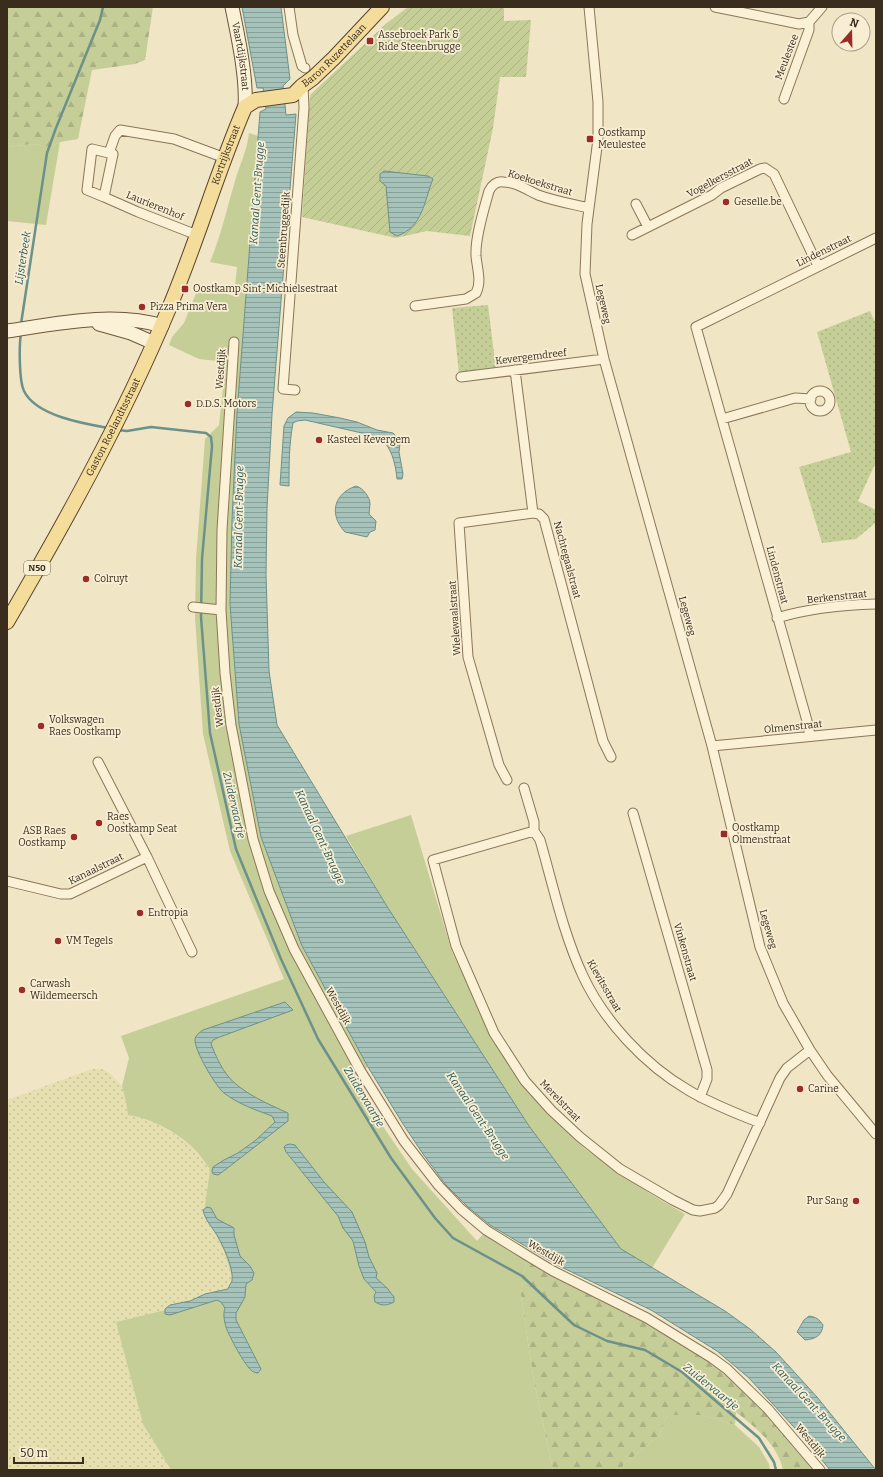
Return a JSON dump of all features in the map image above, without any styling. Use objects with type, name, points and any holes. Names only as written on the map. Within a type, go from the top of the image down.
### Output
[{"type":"main road","name":"Vaartdijkstraat","points":[[232,7],[243,76],[245,107]]},
{"type":"main road","name":"Baron Ruzettelaan","points":[[245,107],[256,100],[293,95],[329,63],[382,8]]},
{"type":"main road","name":"Kortrijkstraat","points":[[199,229],[245,107]]},
{"type":"main road","name":"Gaston Roelandtsstraat","points":[[7,622],[134,390],[162,326],[199,229]]},
{"type":"main road","points":[[11,330],[79,321],[111,319],[143,321],[162,326]]},
{"type":"main road","points":[[79,321],[100,324],[131,333],[154,343]]},
{"type":"street","points":[[289,7],[293,35],[302,66],[305,68]]},
{"type":"street","name":"Legeweg","points":[[589,7],[598,102],[598,139],[589,208],[585,274],[604,359],[712,746],[760,947],[783,1003],[810,1050],[827,1076],[876,1134]]},
{"type":"street","name":"Meulestee","points":[[715,7],[799,24],[809,22],[822,7]]},
{"type":"street","name":"Meulestee","points":[[784,99],[809,30],[809,22]]},
{"type":"street","name":"Steenbruggedijk","points":[[295,390],[283,389],[304,108],[303,85]]},
{"type":"street","points":[[104,197],[113,154],[109,153],[115,136],[120,130],[174,140],[225,158]]},
{"type":"street","name":"Laurierenhof","points":[[109,153],[92,149],[87,190],[138,212],[199,229]]},
{"type":"street","name":"Vogelkersstraat","points":[[632,235],[712,195],[721,188],[765,168],[774,174],[818,266]]},
{"type":"street","name":"Koekoekstraat","points":[[415,306],[466,299],[476,293],[479,284],[476,256],[477,242],[488,191],[494,184],[504,182],[520,185],[546,197],[589,208]]},
{"type":"street","points":[[636,204],[648,227]]},
{"type":"street","name":"Lindenstraat","points":[[809,736],[809,728],[696,327],[876,238]]},
{"type":"street","name":"Westdijk","points":[[234,342],[222,530],[221,610],[225,673],[231,725],[253,839],[269,891],[298,955],[360,1070],[404,1141],[439,1186],[461,1209],[486,1230],[553,1271],[647,1318],[691,1344],[727,1369],[768,1409],[820,1470]]},
{"type":"street","name":"Kevergemdreef","points":[[461,377],[604,359]]},
{"type":"street","points":[[515,370],[533,512]]},
{"type":"street","points":[[722,419],[795,398],[811,399]]},
{"type":"street","name":"Nachtegaalstraat","points":[[533,512],[544,518],[603,741],[611,757]]},
{"type":"street","name":"Wielewaalstraat","points":[[507,780],[499,765],[468,656],[459,523],[533,512]]},
{"type":"street","name":"Berkenstraat","points":[[777,618],[790,614],[845,605],[876,604]]},
{"type":"street","points":[[194,607],[221,610]]},
{"type":"street","name":"Olmenstraat","points":[[712,746],[876,730]]},
{"type":"street","points":[[98,762],[147,857],[192,952]]},
{"type":"street","name":"Kievitsstraat","points":[[524,788],[534,822],[534,831],[540,840],[572,948],[584,977],[608,1017],[636,1050],[669,1077],[700,1097],[760,1123]]},
{"type":"street","name":"Vinkenstraat","points":[[633,814],[707,1070],[707,1079],[700,1097]]},
{"type":"street","name":"Merelstraat","points":[[534,831],[433,860],[456,946],[494,1033],[525,1082],[580,1138],[620,1169],[673,1200],[693,1210],[700,1211],[715,1208],[727,1194],[780,1078],[787,1068],[810,1050]]},
{"type":"street","name":"Kanaalstraat","points":[[7,881],[61,894],[70,894],[147,857]]},
{"type":"shaded area","points":[[92,1069],[102,1069],[112,1075],[122,1086],[128,1115],[153,1121],[173,1133],[190,1145],[210,1169],[204,1213],[223,1248],[232,1276],[233,1288],[143,1424],[171,1470],[7,1470],[7,1100]]},
{"type":"green space","points":[[7,7],[153,7],[145,60],[135,64],[92,70],[78,139],[60,142],[50,147],[32,144],[7,147]]},
{"type":"green space","points":[[408,7],[504,7],[504,21],[531,20],[526,77],[500,77],[493,128],[470,236],[427,231],[396,238],[302,217],[310,95],[387,23]]},
{"type":"green space","points":[[249,133],[258,136],[232,520],[230,604],[239,724],[261,836],[302,946],[368,1067],[350,1078],[412,1169],[477,1241],[483,1234],[526,1260],[521,1295],[533,1376],[553,1470],[171,1470],[143,1424],[116,1322],[228,1295],[233,1288],[232,1276],[223,1248],[204,1213],[210,1169],[193,1147],[176,1134],[153,1122],[128,1115],[122,1086],[129,1058],[121,1036],[284,979],[230,851],[203,734],[195,617],[196,559],[205,439],[219,425],[226,362],[199,359],[169,345],[172,337],[184,323],[199,286],[234,296],[237,267],[210,262],[221,232],[235,181],[245,152]]},
{"type":"green space","points":[[60,142],[46,225],[7,221],[7,147],[32,144],[50,147]]},
{"type":"green space","points":[[488,305],[496,369],[459,373],[452,308]]},
{"type":"green space","points":[[870,311],[876,324],[876,462],[858,501],[876,510],[876,521],[856,539],[822,543],[799,467],[851,452],[817,332]]},
{"type":"green space","points":[[411,815],[452,952],[496,1044],[529,1093],[585,1149],[649,1193],[685,1214],[652,1268],[621,1249],[529,1126],[388,908],[346,836]]},
{"type":"green space","points":[[526,1260],[646,1320],[726,1371],[765,1412],[816,1470],[783,1470],[776,1452],[765,1437],[736,1412],[735,1425],[702,1415],[667,1415],[659,1436],[624,1464],[621,1470],[553,1470],[533,1376],[521,1295]]},
{"type":"green space","points":[[667,1415],[702,1415],[735,1425],[759,1447],[769,1464],[770,1470],[621,1470],[624,1464],[659,1436]]},
{"type":"water","name":"Kanaal Gent-Brugge","points":[[242,7],[281,7],[290,79],[283,86],[286,115],[296,114],[272,414],[267,508],[266,575],[269,671],[277,725],[388,908],[529,1126],[621,1249],[725,1311],[750,1329],[776,1352],[817,1397],[876,1470],[830,1470],[803,1437],[749,1378],[717,1351],[651,1310],[557,1265],[490,1225],[468,1207],[446,1185],[403,1124],[368,1067],[302,946],[261,837],[239,724],[230,604],[237,413],[260,112],[266,109],[263,88],[257,88]]},
{"type":"water","points":[[384,171],[428,176],[433,179],[425,204],[417,220],[406,232],[397,236],[390,232],[386,186],[380,181],[380,174]]},
{"type":"water","points":[[296,412],[313,413],[340,418],[357,422],[377,430],[393,433],[398,438],[400,443],[399,452],[403,474],[402,479],[397,479],[392,455],[388,447],[380,439],[375,436],[305,420],[293,423],[289,462],[289,486],[280,485],[284,426],[288,418]]},
{"type":"water","points":[[356,486],[364,491],[370,501],[369,514],[376,521],[375,530],[370,532],[367,537],[345,532],[337,519],[335,512],[338,500],[342,494]]},
{"type":"water","points":[[285,1002],[293,1010],[217,1038],[213,1040],[211,1044],[222,1068],[239,1087],[255,1097],[288,1113],[288,1121],[218,1175],[213,1174],[213,1167],[238,1153],[256,1140],[275,1122],[272,1116],[241,1104],[229,1097],[220,1089],[211,1076],[198,1051],[195,1038],[203,1030]]},
{"type":"water","points":[[290,1144],[295,1145],[324,1182],[352,1212],[365,1242],[369,1257],[377,1273],[376,1278],[394,1297],[394,1302],[384,1305],[375,1302],[374,1296],[376,1292],[364,1279],[353,1241],[343,1228],[338,1216],[286,1152],[284,1147]]},
{"type":"water","points":[[207,1207],[211,1208],[217,1219],[234,1228],[234,1235],[240,1256],[250,1266],[254,1273],[252,1280],[246,1284],[245,1297],[236,1313],[236,1320],[261,1369],[258,1373],[249,1368],[234,1344],[226,1327],[224,1317],[225,1308],[221,1302],[217,1300],[170,1315],[165,1314],[165,1309],[170,1305],[190,1301],[205,1294],[228,1289],[232,1281],[230,1264],[225,1251],[204,1214],[203,1210]]},
{"type":"water","points":[[809,1316],[814,1317],[823,1325],[820,1334],[812,1339],[805,1340],[797,1332],[804,1320]]},
{"type":"waterway","name":"Lijsterbeek","points":[[21,324],[47,153],[100,20],[103,7]]},
{"type":"waterway","name":"Lijsterbeek","points":[[21,333],[21,380],[24,391],[30,400],[50,413],[75,421],[109,428]]},
{"type":"waterway","name":"Zuidervaartje","points":[[118,430],[127,431],[151,427],[206,433],[211,437],[212,446],[202,559],[201,617],[210,733],[236,849],[281,959],[318,1039],[391,1158],[435,1218],[453,1238],[522,1276],[574,1325],[607,1341],[645,1350],[682,1372],[759,1438],[774,1462],[776,1470]]},
{"type":"place","name":"Assebroek Park & Ride Steenbrugge","points":[[370,41]]},
{"type":"place","name":"Oostkamp Meulestee","points":[[590,139]]},
{"type":"place","name":"Geselle.be","points":[[726,202]]},
{"type":"place","name":"Oostkamp Sint-Michielsestraat","points":[[185,289]]},
{"type":"place","name":"Pizza Prima Vera","points":[[142,307]]},
{"type":"place","name":"D.D.S. Motors","points":[[188,404]]},
{"type":"place","name":"Kasteel Kevergem","points":[[319,440]]},
{"type":"place","name":"Colruyt","points":[[86,579]]},
{"type":"place","name":"Volkswagen Raes Oostkamp","points":[[41,726]]},
{"type":"place","name":"Raes Oostkamp Seat","points":[[99,823]]},
{"type":"place","name":"Oostkamp Olmenstraat","points":[[724,834]]},
{"type":"place","name":"ASB Raes Oostkamp","points":[[74,837]]},
{"type":"place","name":"Entropia","points":[[140,913]]},
{"type":"place","name":"VM Tegels","points":[[58,941]]},
{"type":"place","name":"Carwash Wildemeersch","points":[[22,990]]},
{"type":"place","name":"Carine","points":[[800,1089]]},
{"type":"place","name":"Pur Sang","points":[[856,1201]]}]
